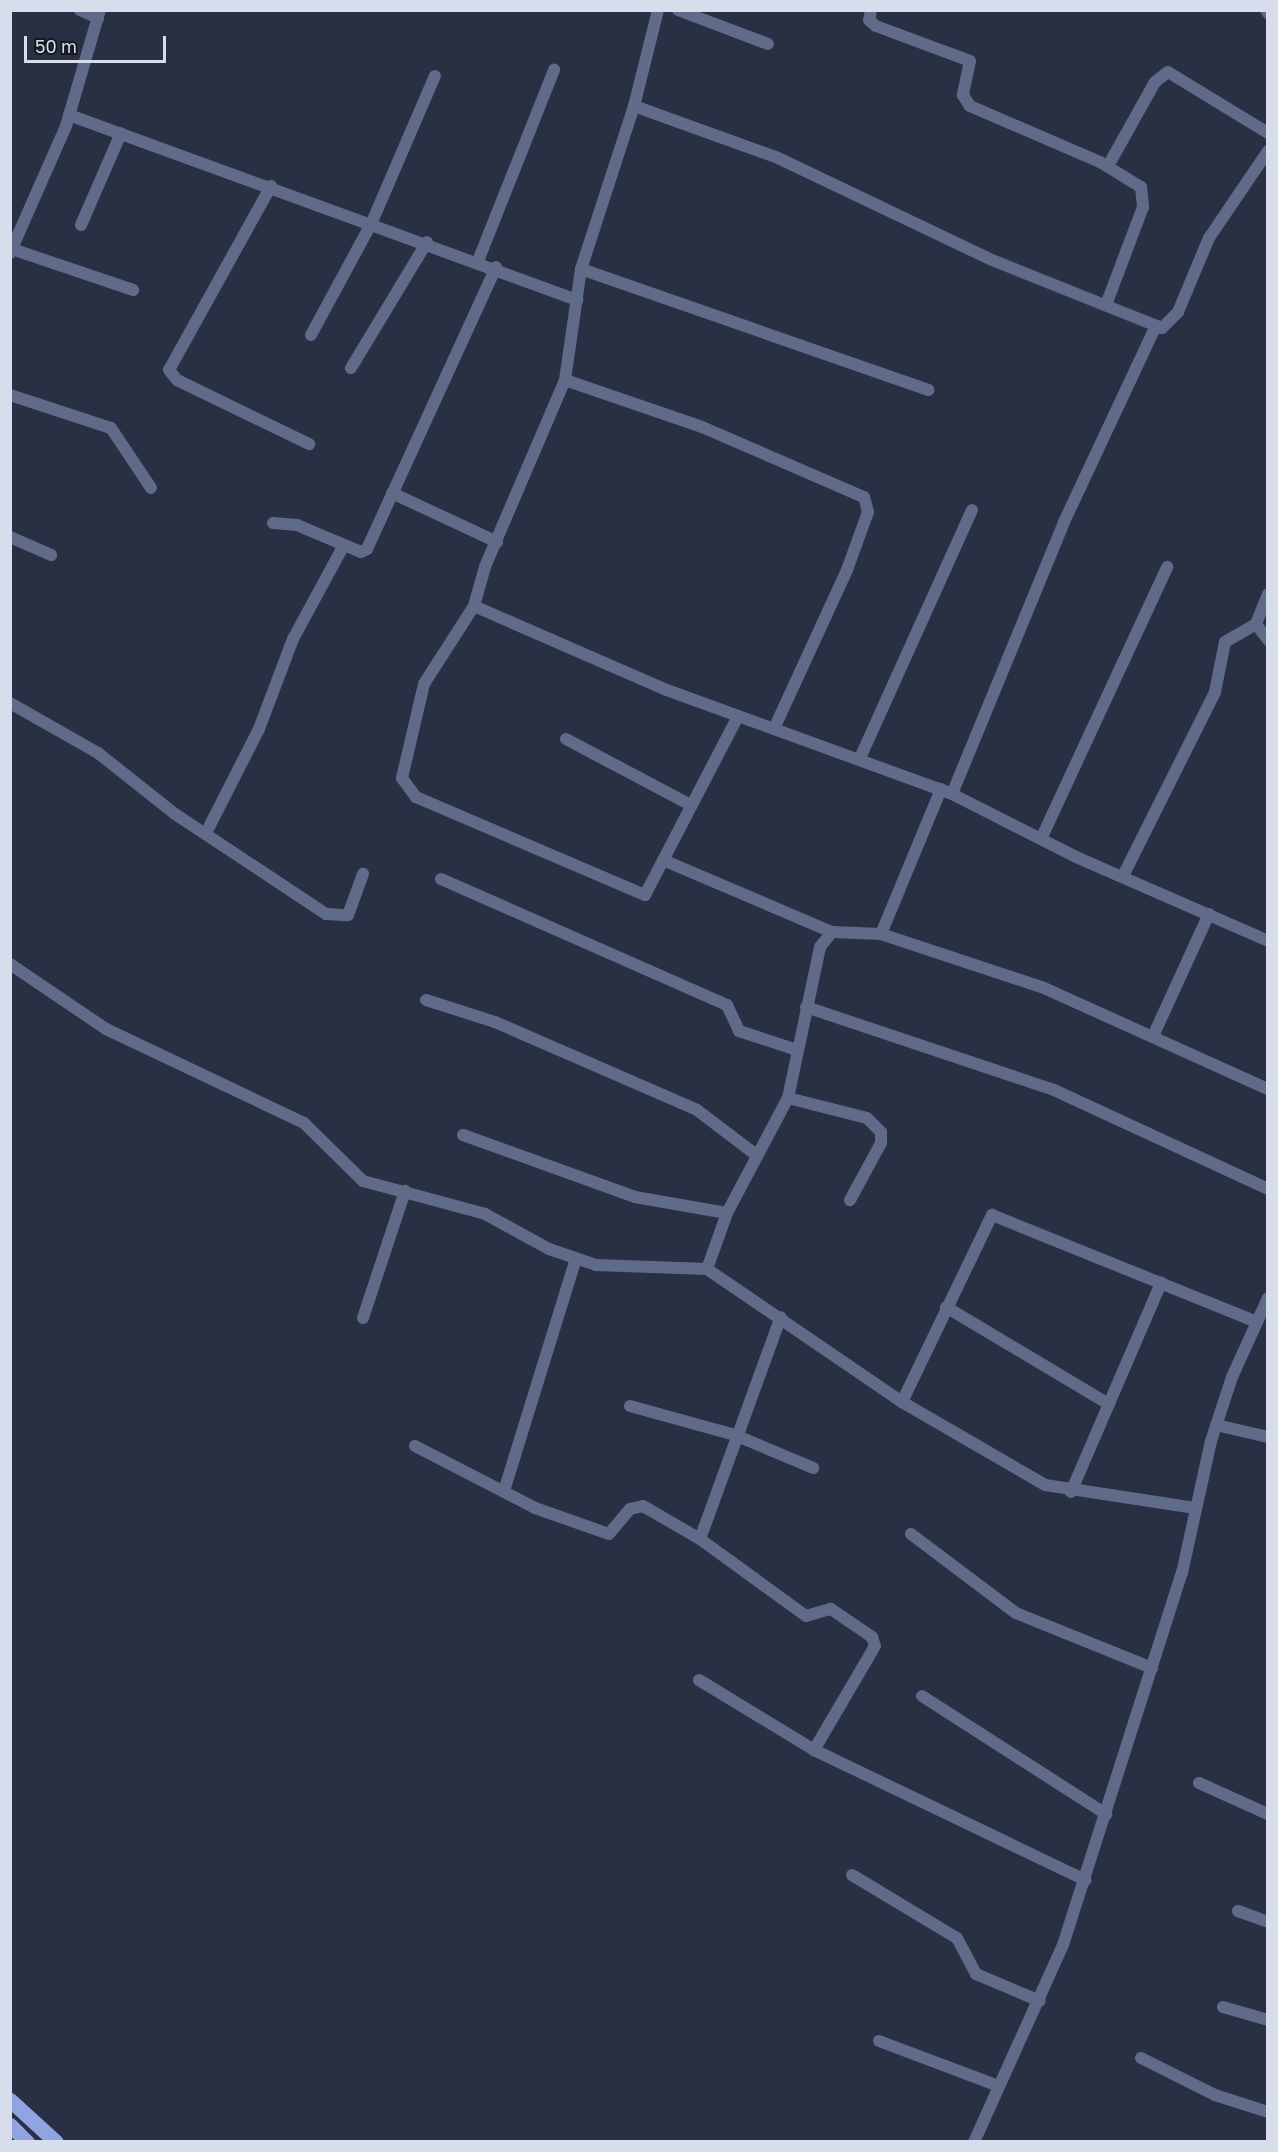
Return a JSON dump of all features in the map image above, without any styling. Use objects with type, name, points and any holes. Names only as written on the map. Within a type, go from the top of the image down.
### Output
[{"type":"main road","points":[[10,2100],[56,2142]]},
{"type":"main road","points":[[10,2125],[27,2142]]},
{"type":"street","points":[[80,10],[99,14],[69,115],[11,251],[133,290]]},
{"type":"street","points":[[658,10],[634,106],[581,269],[565,380],[496,543],[474,606],[424,684],[404,785],[416,797],[543,848],[637,895],[651,889],[689,804],[738,716]]},
{"type":"street","points":[[678,10],[768,44]]},
{"type":"street","points":[[871,10],[869,20],[876,26],[970,61],[963,95],[970,106],[1108,166],[1133,180],[1144,196],[1106,304]]},
{"type":"street","points":[[478,261],[554,70]]},
{"type":"street","points":[[1108,166],[1155,82],[1168,72],[1268,133]]},
{"type":"street","points":[[311,335],[372,222],[435,76]]},
{"type":"street","points":[[634,106],[776,157],[992,260],[1156,326],[1171,323],[1209,238],[1268,151]]},
{"type":"street","points":[[69,115],[428,242],[577,300]]},
{"type":"street","points":[[81,225],[121,133]]},
{"type":"street","points":[[271,186],[169,370],[177,380],[309,444]]},
{"type":"street","points":[[351,368],[428,242]]},
{"type":"street","points":[[273,524],[297,525],[344,545],[367,549],[496,267]]},
{"type":"street","points":[[581,269],[929,390]]},
{"type":"street","points":[[881,934],[1059,533],[1156,326]]},
{"type":"street","points":[[565,380],[702,427],[864,497],[868,512],[847,570],[774,729]]},
{"type":"street","points":[[10,395],[111,428],[152,488]]},
{"type":"street","points":[[392,493],[496,543]]},
{"type":"street","points":[[860,759],[972,510]]},
{"type":"street","points":[[10,537],[51,555]]},
{"type":"street","points":[[206,834],[259,729],[293,639],[344,545]]},
{"type":"street","points":[[1041,839],[1167,567]]},
{"type":"street","points":[[1123,876],[1215,692],[1225,642],[1256,624],[1268,594]]},
{"type":"street","points":[[474,606],[608,666],[738,716],[946,791],[1041,839],[1268,941]]},
{"type":"street","points":[[1256,624],[1268,640]]},
{"type":"street","points":[[10,702],[98,753],[206,834],[338,919],[348,915],[363,874]]},
{"type":"street","points":[[566,739],[689,804]]},
{"type":"street","points":[[663,860],[832,933],[881,934],[1044,988],[1154,1034],[1268,1089]]},
{"type":"street","points":[[441,879],[717,1000],[731,1008],[731,1022],[739,1031],[797,1050]]},
{"type":"street","points":[[1154,1034],[1209,914]]},
{"type":"street","points":[[707,1269],[727,1212],[755,1154],[788,1098],[820,947],[832,933]]},
{"type":"street","points":[[10,964],[106,1029],[304,1124],[363,1181],[485,1214],[576,1259],[634,1269],[707,1269],[781,1317],[902,1402],[1018,1471],[1071,1492],[1195,1508]]},
{"type":"street","points":[[426,1000],[495,1022],[696,1110],[755,1154]]},
{"type":"street","points":[[806,1006],[1054,1090],[1268,1189]]},
{"type":"street","points":[[788,1098],[867,1118],[881,1132],[881,1143],[850,1200]]},
{"type":"street","points":[[463,1135],[635,1197],[727,1212]]},
{"type":"street","points":[[363,1318],[405,1191]]},
{"type":"street","points":[[902,1402],[987,1219],[998,1214],[1255,1321]]},
{"type":"street","points":[[504,1491],[576,1259]]},
{"type":"street","points":[[1071,1492],[1161,1283]]},
{"type":"street","points":[[974,2142],[1040,2001],[1085,1880],[1152,1668],[1216,1425],[1255,1321],[1268,1298]]},
{"type":"street","points":[[946,1307],[1109,1404]]},
{"type":"street","points":[[700,1539],[735,1435],[781,1317]]},
{"type":"street","points":[[630,1406],[735,1435],[813,1468]]},
{"type":"street","points":[[1216,1425],[1268,1437]]},
{"type":"street","points":[[415,1446],[568,1523],[609,1534],[630,1509],[643,1506],[700,1539],[806,1616],[831,1609],[875,1641],[814,1750]]},
{"type":"street","points":[[911,1534],[1016,1613],[1152,1668]]},
{"type":"street","points":[[699,1680],[814,1750],[1085,1880]]},
{"type":"street","points":[[922,1696],[1106,1814]]},
{"type":"street","points":[[1199,1783],[1268,1814]]},
{"type":"street","points":[[852,1875],[957,1938],[976,1974],[1040,2001]]},
{"type":"street","points":[[1238,1911],[1268,1922]]},
{"type":"street","points":[[1223,2007],[1268,2020]]},
{"type":"street","points":[[879,2041],[999,2086]]},
{"type":"street","points":[[1141,2058],[1215,2095],[1268,2112]]}]
